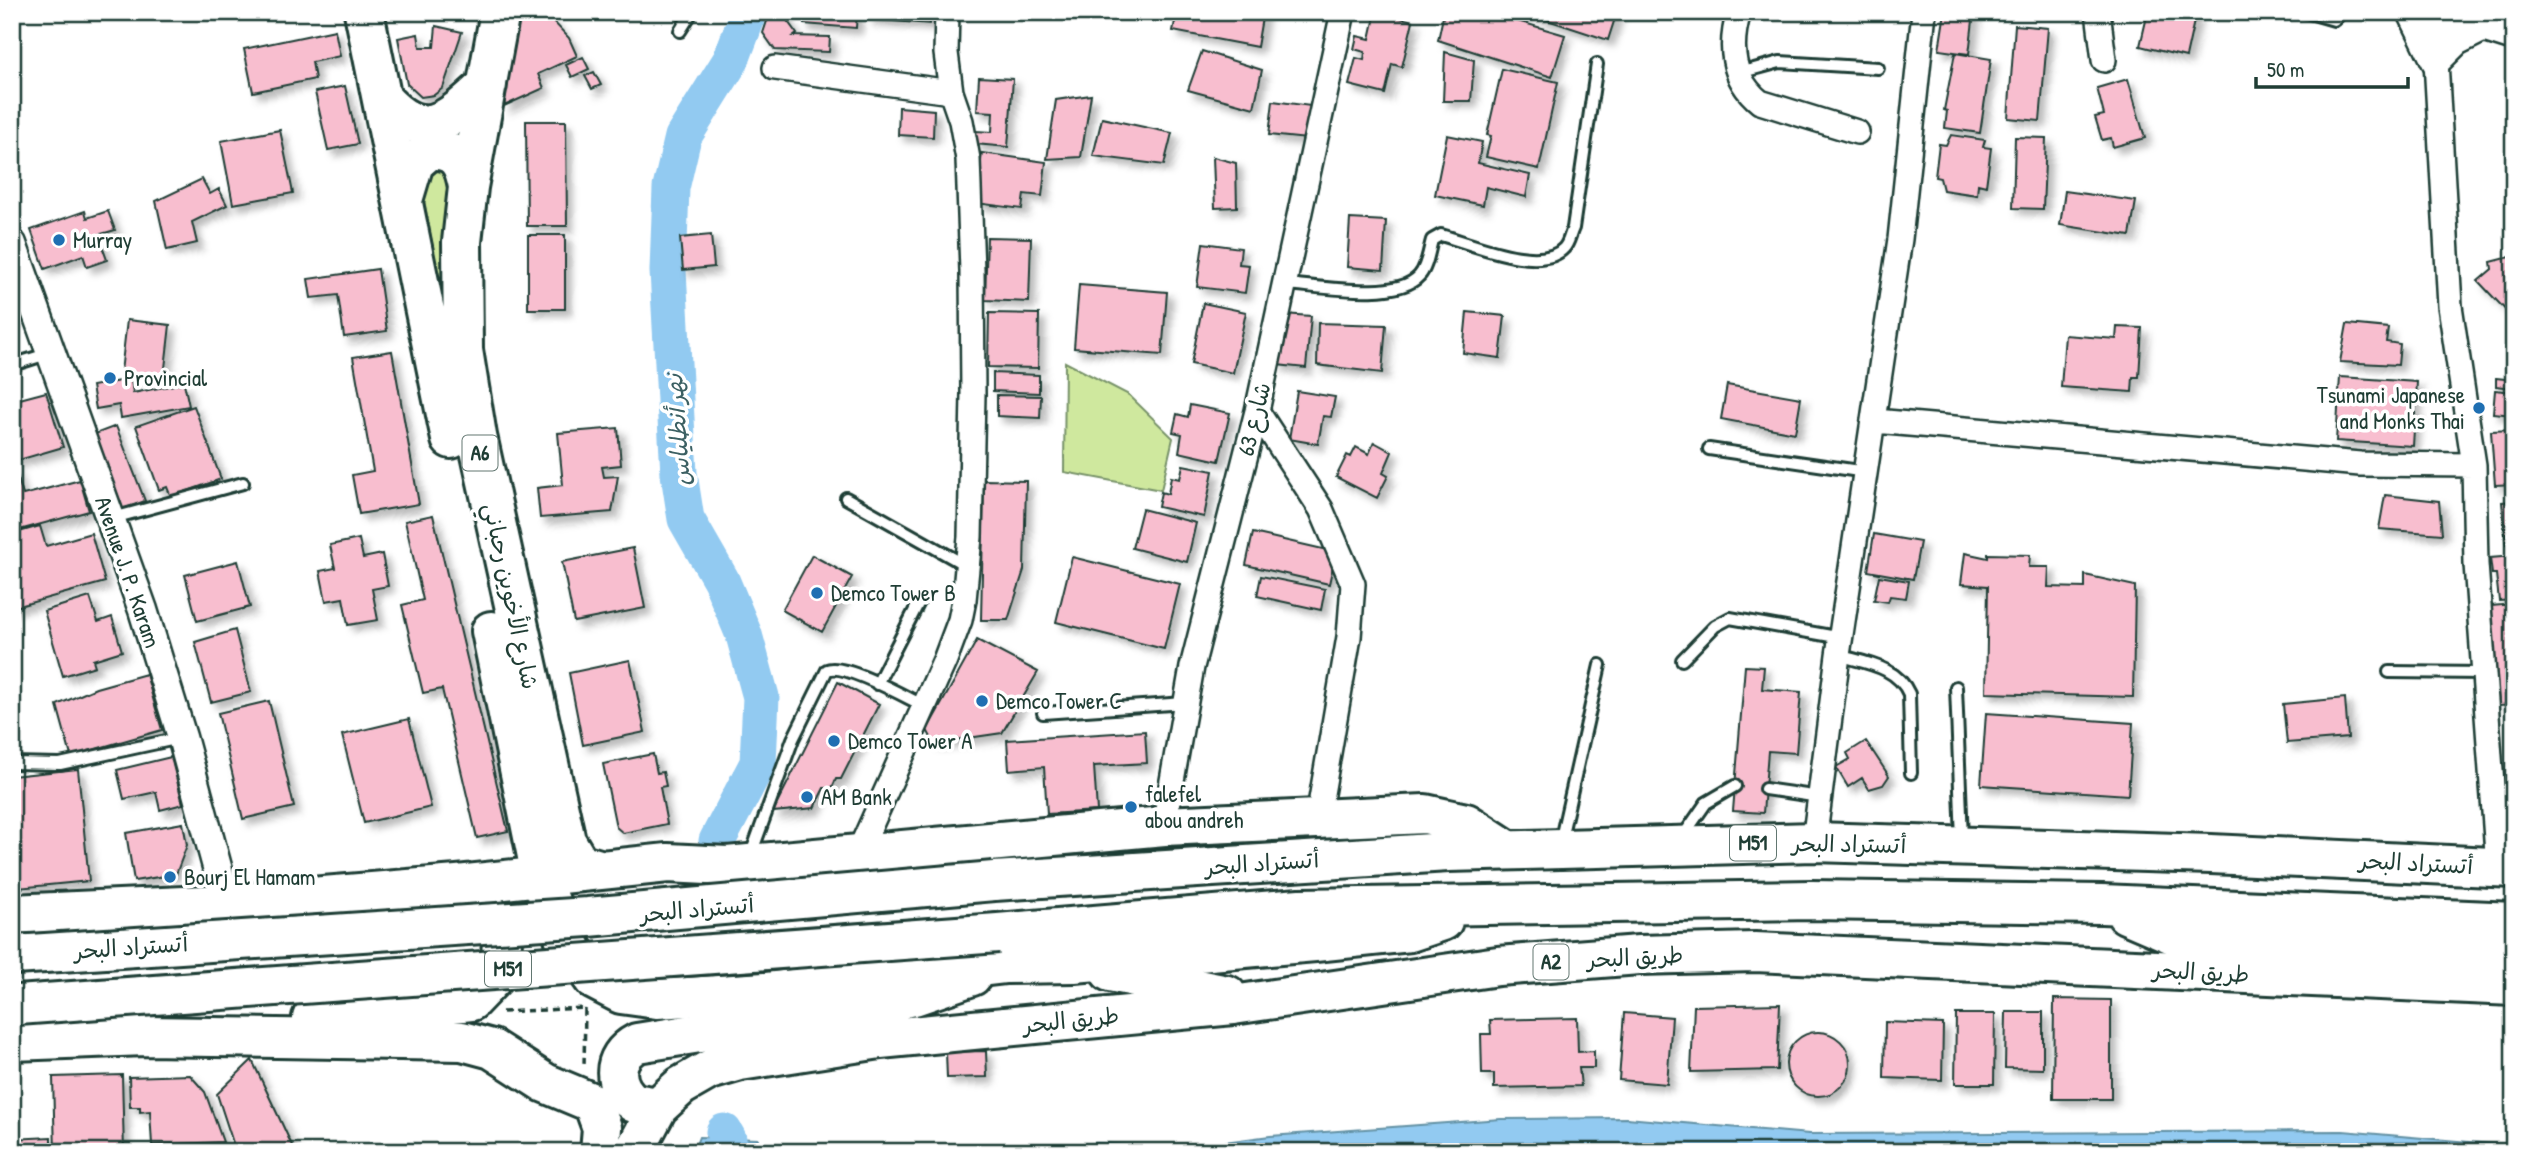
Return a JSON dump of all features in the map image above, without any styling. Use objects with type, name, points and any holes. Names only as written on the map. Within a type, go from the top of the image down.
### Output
[{"type":"highway","name":"شارع الأخوين رحباني","points":[[364,12],[541,876],[551,911],[580,964],[594,980],[621,994],[657,999],[765,992]]},
{"type":"highway","name":"شارع الأخوين رحباني","points":[[500,12],[468,187],[462,242],[461,321],[475,426],[566,841],[579,863],[599,869]]},
{"type":"highway","points":[[382,99],[407,122],[425,126],[443,121],[487,85]]},
{"type":"highway","points":[[403,200],[414,163],[422,154],[433,150],[447,151],[459,159],[464,167],[468,187]]},
{"type":"highway","points":[[1233,1005],[1227,995],[1002,948],[765,992],[646,986],[627,978],[615,968],[595,932],[596,909],[607,893],[624,883],[647,876],[737,865],[1164,826],[1425,814],[1466,823],[1506,849]]},
{"type":"highway","name":"أتستراد البحر","points":[[17,932],[588,918],[994,881],[1506,849],[1814,842],[2506,867]]},
{"type":"highway","points":[[17,932],[227,904],[457,886],[599,869],[668,863],[737,865]]},
{"type":"highway","points":[[146,1036],[471,1001],[495,976],[502,958],[502,940],[496,922],[486,906],[457,886]]},
{"type":"highway","name":"أتستراد البحر","points":[[14,1017],[1002,948],[1300,908],[1811,900],[2102,904],[2514,922]]},
{"type":"highway","points":[[2102,904],[2175,935],[2309,948],[2514,958]]},
{"type":"highway","points":[[1074,963],[1410,932],[1488,906]]},
{"type":"highway","points":[[658,1107],[634,1103],[619,1086],[619,1060],[637,1042],[870,1006],[914,996],[1002,948]]},
{"type":"highway","name":"طريق البحر","points":[[634,1152],[658,1107],[681,1086],[709,1070],[740,1061],[880,1039],[1233,1005],[1499,966],[1639,956],[1755,952],[2514,986]]},
{"type":"highway","points":[[14,1017],[146,1036],[447,1040],[478,1044],[507,1057],[545,1083],[593,1103],[602,1128],[600,1152]]},
{"type":"street","points":[[857,856],[960,620],[967,566],[973,394],[968,159],[961,121],[951,92],[946,53],[947,12]]},
{"type":"street","name":"شارع 63","points":[[1164,826],[1185,703],[1257,411],[1343,12]]},
{"type":"street","points":[[1739,12],[1731,38],[1739,73],[1748,92],[1760,102],[1857,132]]},
{"type":"street","points":[[1814,842],[1900,239],[1924,12]]},
{"type":"street","points":[[2098,12],[2104,60]]},
{"type":"street","points":[[2412,12],[2436,61]]},
{"type":"street","points":[[2506,867],[2484,673],[2476,564],[2474,465],[2450,306],[2436,61],[2439,13],[2514,37]]},
{"type":"street","points":[[2436,61],[2456,41],[2482,28]]},
{"type":"street","points":[[775,68],[951,92]]},
{"type":"street","name":"Avenue J. P. Karam","points":[[12,244],[143,610],[182,737],[227,904]]},
{"type":"street","points":[[1257,411],[1299,471],[1321,509],[1353,584],[1349,637],[1318,817]]},
{"type":"street","points":[[1875,421],[2360,464],[2474,465]]},
{"type":"street","points":[[12,1056],[146,1036]]},
{"type":"lane","points":[[680,31],[692,12]]},
{"type":"lane","points":[[2306,12],[2326,20],[2334,20],[2342,12]]},
{"type":"lane","points":[[1739,73],[1780,62],[1878,68]]},
{"type":"lane","points":[[1286,284],[1390,290],[1408,285],[1421,275],[1432,240],[1441,235],[1528,260],[1553,256],[1565,247],[1573,228],[1597,64]]},
{"type":"lane","points":[[12,365],[51,353]]},
{"type":"lane","points":[[1709,449],[1866,472]]},
{"type":"lane","points":[[110,518],[243,483]]},
{"type":"lane","points":[[846,498],[967,566]]},
{"type":"lane","points":[[877,684],[920,600]]},
{"type":"lane","points":[[1682,660],[1715,626],[1730,618],[1840,646],[1892,672],[1905,685],[1909,694],[1911,774]]},
{"type":"lane","points":[[1559,848],[1600,665]]},
{"type":"lane","points":[[737,865],[823,675],[831,668],[838,667],[924,706]]},
{"type":"lane","points":[[2389,672],[2484,673]]},
{"type":"lane","points":[[1956,687],[1962,846]]},
{"type":"lane","points":[[1043,713],[1185,703]]},
{"type":"lane","points":[[12,763],[60,764],[182,737]]},
{"type":"lane","points":[[1677,845],[1706,803],[1735,786]]},
{"type":"lane","points":[[1765,789],[1820,797]]},
{"type":"path","points":[[542,1010],[585,1008],[584,1070]]},
{"type":"green space","points":[[426,168],[452,171],[445,312],[421,184]]},
{"type":"green space","points":[[1065,362],[1129,395],[1173,438],[1161,490],[1064,472]]},
{"type":"water","points":[[1627,1118],[1809,1134],[2343,1131],[2514,1146],[2514,1152],[1041,1152],[1097,1143],[1178,1148],[1270,1136],[1501,1119]]},
{"type":"water","points":[[699,1137],[758,1139],[754,1152],[693,1152]]},
{"type":"building","points":[[518,12],[538,12],[553,21],[569,38],[577,56],[538,74],[544,88],[504,106]]},
{"type":"building","points":[[770,12],[788,12],[786,19],[797,34],[794,36],[830,37],[829,52],[775,50],[763,33]]},
{"type":"building","points":[[804,12],[857,12],[856,28],[804,24]]},
{"type":"building","points":[[869,12],[931,12],[930,24],[868,19]]},
{"type":"building","points":[[1177,12],[1263,12],[1257,47],[1173,31]]},
{"type":"building","points":[[1376,12],[1413,21],[1402,67],[1392,64],[1385,94],[1349,85],[1356,58],[1364,60],[1365,52],[1354,49],[1357,36],[1370,39]]},
{"type":"building","points":[[1444,12],[1487,12],[1565,35],[1552,77],[1438,40]]},
{"type":"building","points":[[1523,12],[1617,12],[1608,40]]},
{"type":"building","points":[[1945,12],[1974,12],[1969,54],[1939,50]]},
{"type":"building","points":[[2148,12],[2196,12],[2186,57],[2140,46]]},
{"type":"building","points":[[2015,25],[2048,28],[2040,121],[2008,118]]},
{"type":"building","points":[[436,26],[462,32],[443,88],[434,95],[421,97],[407,84],[398,38],[418,34],[420,47],[434,47]]},
{"type":"building","points":[[335,30],[340,56],[312,62],[315,79],[253,92],[244,49]]},
{"type":"building","points":[[1202,51],[1262,70],[1254,108],[1188,90]]},
{"type":"building","points":[[1445,52],[1474,60],[1471,101],[1443,101]]},
{"type":"building","points":[[1955,53],[1991,59],[1980,133],[1945,128],[1947,111],[1944,110]]},
{"type":"building","points":[[583,57],[589,69],[572,77],[566,65]]},
{"type":"building","points":[[1502,69],[1558,82],[1539,169],[1486,157],[1491,136],[1487,135]]},
{"type":"building","points":[[594,72],[601,85],[592,89],[585,76]]},
{"type":"building","points":[[979,77],[1013,79],[1008,147],[975,144],[976,131],[992,132],[993,112],[977,111]]},
{"type":"building","points":[[2128,79],[2145,138],[2113,147],[2111,138],[2102,140],[2095,117],[2104,115],[2097,88]]},
{"type":"building","points":[[345,86],[358,144],[328,150],[315,92]]},
{"type":"building","points":[[1091,95],[1081,157],[1047,159],[1056,100]]},
{"type":"building","points":[[1273,101],[1311,106],[1307,139],[1269,135]]},
{"type":"building","points":[[899,107],[934,110],[933,137],[898,135]]},
{"type":"building","points":[[1102,118],[1172,133],[1164,165],[1093,156]]},
{"type":"building","points":[[526,121],[566,121],[567,226],[527,226]]},
{"type":"building","points":[[280,130],[293,193],[233,204],[221,141]]},
{"type":"building","points":[[1447,135],[1482,142],[1478,163],[1530,175],[1526,197],[1486,187],[1483,205],[1435,195]]},
{"type":"building","points":[[1951,135],[1985,140],[1983,147],[1991,148],[1986,186],[1978,184],[1977,195],[1943,190],[1940,178],[1935,177],[1939,144],[1946,145]]},
{"type":"building","points":[[2015,137],[2046,138],[2043,209],[2013,208]]},
{"type":"building","points":[[982,153],[1046,162],[1042,196],[1024,194],[1022,209],[976,203]]},
{"type":"building","points":[[1213,157],[1236,163],[1237,207],[1215,208]]},
{"type":"building","points":[[202,179],[210,194],[219,189],[227,205],[192,222],[197,243],[167,250],[156,201]]},
{"type":"building","points":[[2065,191],[2136,201],[2130,236],[2060,225]]},
{"type":"building","points":[[85,211],[87,218],[108,211],[115,230],[98,235],[107,260],[87,267],[83,255],[45,269],[31,230]]},
{"type":"building","points":[[1350,219],[1386,221],[1383,270],[1347,267]]},
{"type":"building","points":[[528,235],[565,235],[565,309],[528,309]]},
{"type":"building","points":[[711,235],[714,267],[683,270],[680,238]]},
{"type":"building","points":[[987,237],[1031,238],[1029,302],[985,300]]},
{"type":"building","points":[[1203,243],[1241,248],[1239,264],[1249,265],[1245,293],[1197,287]]},
{"type":"building","points":[[2514,256],[2514,319],[2478,281],[2492,269],[2491,262]]},
{"type":"building","points":[[378,269],[387,331],[344,337],[338,295],[311,298],[308,279]]},
{"type":"building","points":[[1079,285],[1167,292],[1162,355],[1074,348]]},
{"type":"building","points":[[1203,303],[1246,312],[1233,373],[1191,364]]},
{"type":"building","points":[[1467,312],[1505,316],[1500,358],[1463,353]]},
{"type":"building","points":[[989,313],[1039,314],[1038,368],[988,367]]},
{"type":"building","points":[[1283,314],[1311,316],[1306,368],[1277,365]]},
{"type":"building","points":[[127,320],[170,325],[164,377],[121,372]]},
{"type":"building","points":[[1318,323],[1386,325],[1382,373],[1317,365]]},
{"type":"building","points":[[2347,324],[2388,328],[2386,342],[2400,344],[2398,365],[2340,362]]},
{"type":"building","points":[[2117,327],[2142,328],[2139,377],[2133,377],[2132,392],[2061,387],[2065,335],[2116,339]]},
{"type":"building","points":[[392,351],[419,504],[359,514],[352,475],[373,471],[353,357]]},
{"type":"building","points":[[993,373],[1039,375],[1039,393],[993,391]]},
{"type":"building","points":[[2340,377],[2417,382],[2413,446],[2336,441]]},
{"type":"building","points":[[2496,378],[2514,380],[2514,388],[2496,386]]},
{"type":"building","points":[[131,379],[133,393],[184,383],[189,406],[121,418],[119,405],[96,409],[92,386]]},
{"type":"building","points":[[1727,385],[1801,398],[1795,433],[1721,419]]},
{"type":"building","points":[[2495,390],[2514,392],[2514,415],[2493,413]]},
{"type":"building","points":[[1297,391],[1335,397],[1331,417],[1323,416],[1318,444],[1289,439]]},
{"type":"building","points":[[46,392],[63,447],[12,462],[12,401]]},
{"type":"building","points":[[997,395],[1041,396],[1040,418],[997,416]]},
{"type":"building","points":[[1190,405],[1230,413],[1219,461],[1179,452],[1182,434],[1173,432],[1177,414],[1188,417]]},
{"type":"building","points":[[194,406],[221,479],[171,497],[167,487],[159,490],[136,426]]},
{"type":"building","points":[[116,426],[145,501],[123,509],[95,434]]},
{"type":"building","points":[[618,428],[621,465],[602,467],[604,477],[618,476],[612,512],[540,518],[537,488],[563,485],[558,433]]},
{"type":"building","points":[[2514,430],[2514,484],[2495,485],[2491,431]]},
{"type":"building","points":[[1374,442],[1392,452],[1383,473],[1388,476],[1377,498],[1336,477],[1347,455],[1351,457],[1356,447],[1369,454]]},
{"type":"building","points":[[14,465],[23,495],[80,480],[89,511],[12,532]]},
{"type":"building","points":[[1183,465],[1213,471],[1204,517],[1158,507],[1161,492],[1168,494],[1171,477],[1180,479]]},
{"type":"building","points":[[984,480],[1026,481],[1024,570],[1008,620],[981,620]]},
{"type":"building","points":[[2385,495],[2439,501],[2442,534],[2379,529]]},
{"type":"building","points":[[2514,501],[2514,544],[2506,545],[2502,502]]},
{"type":"building","points":[[1142,509],[1196,523],[1187,562],[1132,548]]},
{"type":"building","points":[[433,515],[508,831],[477,838],[442,689],[423,693],[402,605],[423,600],[405,521]]},
{"type":"building","points":[[40,526],[46,546],[91,533],[105,582],[12,608],[12,534]]},
{"type":"building","points":[[1253,533],[1336,552],[1329,584],[1246,565]]},
{"type":"building","points":[[1874,534],[1920,542],[1913,579],[1868,571]]},
{"type":"building","points":[[359,539],[363,558],[382,554],[388,586],[372,589],[378,620],[348,625],[343,598],[326,601],[320,571],[335,568],[330,545]]},
{"type":"building","points":[[633,548],[645,608],[574,622],[562,562]]},
{"type":"building","points":[[1965,553],[1988,558],[1988,554],[2030,555],[2029,567],[2049,567],[2048,587],[2085,588],[2085,575],[2135,586],[2133,697],[1986,693],[1988,586],[1961,584]]},
{"type":"building","name":"Demco Tower B","points":[[812,555],[852,577],[822,632],[782,610]]},
{"type":"building","points":[[2514,556],[2514,600],[2499,601],[2496,574],[2492,574],[2490,558]]},
{"type":"building","points":[[1072,557],[1180,584],[1164,649],[1056,622]]},
{"type":"building","points":[[238,561],[250,607],[197,621],[185,575]]},
{"type":"building","points":[[1261,576],[1325,589],[1321,610],[1257,596]]},
{"type":"building","points":[[1879,576],[1909,581],[1906,598],[1890,596],[1888,602],[1874,600]]},
{"type":"building","points":[[90,597],[98,622],[112,617],[122,651],[93,660],[95,666],[63,676],[44,611]]},
{"type":"building","points":[[2514,604],[2514,704],[2499,705],[2491,606]]},
{"type":"building","points":[[235,630],[251,692],[211,702],[195,642]]},
{"type":"building","name":"Demco Tower C","points":[[977,640],[1038,672],[1002,733],[934,743],[927,730]]},
{"type":"building","points":[[630,660],[645,732],[583,745],[569,673]]},
{"type":"building","points":[[1745,666],[1764,667],[1762,689],[1801,692],[1796,753],[1768,751],[1763,813],[1733,811]]},
{"type":"building","points":[[146,674],[162,730],[71,756],[57,705],[96,688]]},
{"type":"building","name":"Demco Tower A","points":[[838,682],[879,704],[841,779],[836,779],[832,788],[824,788],[814,808],[773,812]]},
{"type":"building","points":[[2345,698],[2348,738],[2287,743],[2283,704]]},
{"type":"building","points":[[269,701],[294,807],[243,819],[218,713]]},
{"type":"building","points":[[1986,713],[2133,723],[2128,795],[1981,785]]},
{"type":"building","points":[[409,719],[431,807],[364,823],[342,735]]},
{"type":"building","points":[[1145,731],[1147,763],[1094,766],[1097,811],[1047,814],[1044,767],[1009,770],[1007,740]]},
{"type":"building","points":[[1866,741],[1889,776],[1883,785],[1869,789],[1862,778],[1848,787],[1836,767],[1850,759],[1847,753]]},
{"type":"building","points":[[653,754],[657,773],[663,772],[666,786],[660,787],[667,824],[623,833],[616,827],[603,764]]},
{"type":"building","points":[[171,757],[183,804],[160,810],[156,792],[124,799],[117,770]]},
{"type":"building","points":[[78,769],[89,881],[18,888],[12,835],[12,776]]},
{"type":"building","points":[[183,823],[187,845],[176,874],[134,881],[126,833]]},
{"type":"building","points":[[2054,999],[2111,1000],[2111,1099],[2053,1099]]},
{"type":"building","points":[[1780,1004],[1777,1070],[1691,1072],[1694,1006]]},
{"type":"building","points":[[2006,1012],[2043,1012],[2043,1069],[2005,1068]]},
{"type":"building","points":[[1624,1013],[1672,1017],[1667,1084],[1619,1080]]},
{"type":"building","points":[[1956,1014],[1995,1014],[1994,1084],[1955,1084]]},
{"type":"building","points":[[1577,1018],[1578,1052],[1594,1051],[1594,1068],[1579,1068],[1581,1086],[1494,1088],[1494,1074],[1482,1074],[1481,1034],[1491,1034],[1490,1020]]},
{"type":"building","points":[[1885,1022],[1943,1024],[1942,1080],[1884,1078]]},
{"type":"building","points":[[1818,1032],[1830,1034],[1841,1041],[1848,1052],[1848,1076],[1841,1087],[1830,1094],[1818,1096],[1806,1094],[1795,1087],[1788,1076],[1786,1064],[1788,1052],[1795,1041],[1806,1034]]},
{"type":"building","points":[[986,1051],[987,1077],[947,1078],[946,1052]]},
{"type":"building","points":[[252,1060],[295,1152],[236,1152],[217,1094]]},
{"type":"building","points":[[122,1075],[124,1152],[55,1152],[53,1077]]},
{"type":"building","points":[[190,1075],[205,1092],[223,1142],[152,1145],[150,1111],[140,1112],[140,1107],[130,1107],[129,1077]]},
{"type":"building","points":[[51,1137],[51,1152],[12,1152],[12,1139]]},
{"type":"waterway","name":"نهر أنطلياس","points":[[717,841],[758,763],[761,697],[744,635],[721,580],[686,519],[679,474],[668,271],[671,188],[683,137],[731,60],[749,12]]},
{"type":"waterway","name":"نهر أنطلياس","points":[[724,1132],[728,1139]]},
{"type":"place","name":"Murray","points":[[59,240]]},
{"type":"place","name":"Provincial","points":[[110,378]]},
{"type":"place","name":"Tsunami Japanese and Monks Thai","points":[[2479,408]]},
{"type":"place","name":"Demco Tower B","points":[[817,593]]},
{"type":"place","name":"Demco Tower C","points":[[982,701]]},
{"type":"place","name":"Demco Tower A","points":[[834,741]]},
{"type":"place","name":"AM Bank","points":[[807,797]]},
{"type":"place","name":"falefel abou andreh","points":[[1131,807]]},
{"type":"place","name":"Bourj El Hamam","points":[[170,877]]}]
